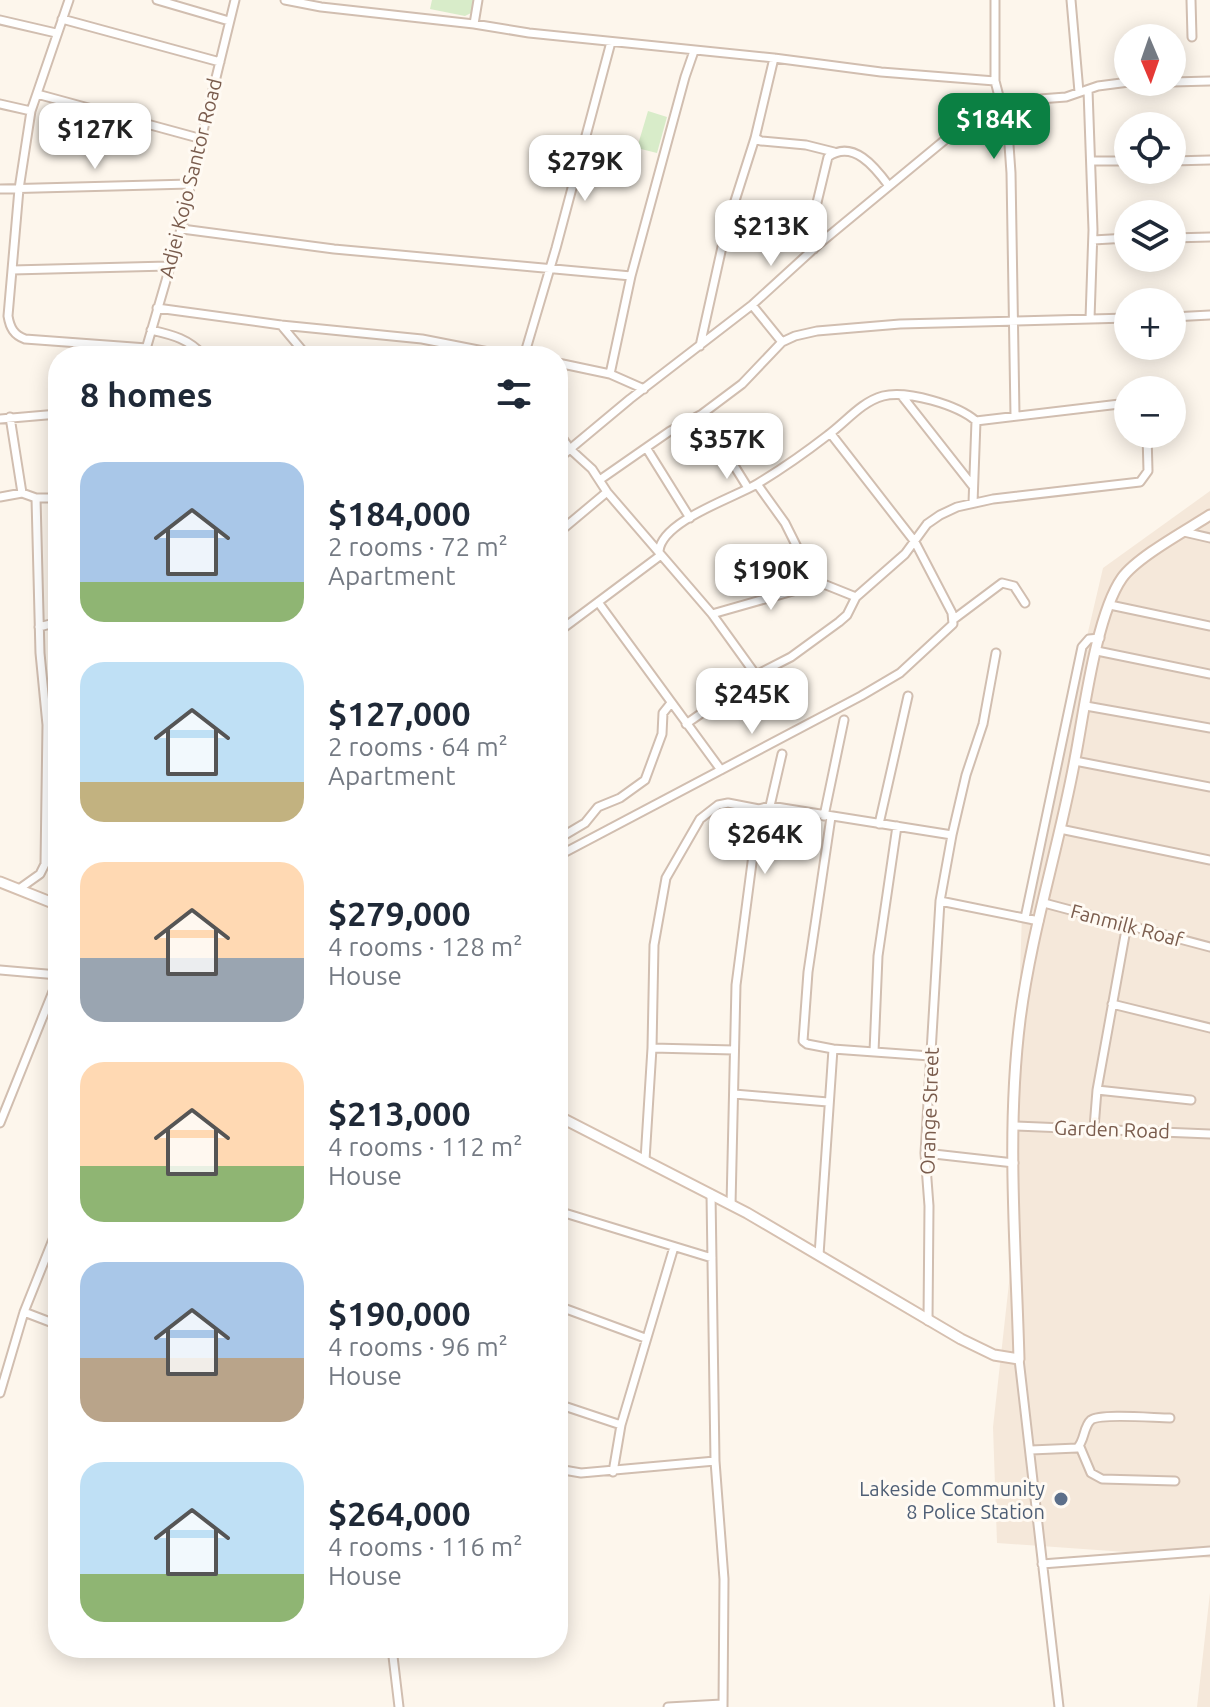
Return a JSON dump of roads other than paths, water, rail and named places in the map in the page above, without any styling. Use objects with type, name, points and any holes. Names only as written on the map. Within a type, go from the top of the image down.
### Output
[{"type":"street","points":[[69,0],[31,111],[19,189],[8,316],[9,325],[17,336],[25,339],[90,346]]},
{"type":"street","points":[[159,0],[229,21]]},
{"type":"street","name":"Adjei Kojo Santor Road","points":[[147,346],[168,266],[182,229],[235,0]]},
{"type":"street","points":[[285,0],[611,42],[881,72],[995,81]]},
{"type":"street","points":[[474,24],[478,0]]},
{"type":"street","points":[[995,0],[995,81],[1008,131],[1015,415]]},
{"type":"street","points":[[1071,0],[1079,92]]},
{"type":"street","points":[[1191,0],[1192,37]]},
{"type":"street","points":[[62,19],[220,62]]},
{"type":"street","points":[[0,20],[56,33]]},
{"type":"street","points":[[527,346],[611,42]]},
{"type":"street","points":[[610,374],[631,276],[694,51]]},
{"type":"street","points":[[700,346],[726,229],[755,138],[774,58]]},
{"type":"street","points":[[1186,82],[1210,81]]},
{"type":"street","points":[[570,449],[752,305],[814,249],[975,115],[1000,102],[1066,97],[1114,85]]},
{"type":"street","points":[[1088,90],[1093,161],[1090,319]]},
{"type":"street","points":[[37,94],[202,139]]},
{"type":"street","points":[[0,104],[31,111]]},
{"type":"street","points":[[755,138],[861,155],[889,186]]},
{"type":"street","points":[[814,249],[814,215],[828,157],[835,152]]},
{"type":"street","points":[[1186,161],[1210,160]]},
{"type":"street","points":[[1093,161],[1114,161]]},
{"type":"street","points":[[0,189],[190,184]]},
{"type":"street","points":[[182,229],[334,249],[631,276]]},
{"type":"street","points":[[1186,238],[1210,237]]},
{"type":"street","points":[[1093,240],[1114,239]]},
{"type":"street","points":[[12,270],[168,266]]},
{"type":"street","points":[[752,305],[782,342]]},
{"type":"street","points":[[157,308],[281,325],[422,339],[458,346]]},
{"type":"street","points":[[1186,316],[1210,315]]},
{"type":"street","points":[[601,479],[670,431],[702,414],[742,384],[782,342],[817,331],[852,327],[1114,318]]},
{"type":"street","points":[[281,325],[299,346]]},
{"type":"street","points":[[151,330],[179,336],[195,346]]},
{"type":"street","points":[[568,365],[610,374],[644,389]]},
{"type":"street","points":[[568,624],[660,553],[664,536],[690,518],[757,484],[831,434],[872,400],[901,395],[945,406],[968,414],[976,421],[1114,404]]},
{"type":"street","points":[[901,395],[972,485]]},
{"type":"street","points":[[702,414],[748,488]]},
{"type":"street","points":[[0,419],[48,415]]},
{"type":"street","points":[[10,417],[22,493]]},
{"type":"street","points":[[973,503],[976,421]]},
{"type":"street","points":[[831,434],[915,542],[954,619]]},
{"type":"street","points":[[568,446],[601,479],[607,492],[712,614],[756,675]]},
{"type":"street","points":[[686,724],[756,675],[791,657],[839,622],[847,615],[856,597],[915,542],[927,524],[940,515],[973,503],[1140,482],[1148,471],[1147,448]]},
{"type":"street","points":[[647,449],[690,518]]},
{"type":"street","points":[[757,484],[821,583],[856,597]]},
{"type":"street","points":[[568,525],[607,492]]},
{"type":"street","points":[[0,497],[22,493],[48,498]]},
{"type":"street","points":[[19,889],[40,874],[45,864],[47,725],[39,627],[36,498]]},
{"type":"street","points":[[1059,1707],[1019,1359],[1014,1126],[1019,1023],[1097,651],[1110,605],[1125,574],[1210,515]]},
{"type":"street","points":[[1184,532],[1210,538]]},
{"type":"street","points":[[712,614],[821,583]]},
{"type":"street","points":[[568,851],[900,673],[953,624],[954,619],[1002,583],[1014,586],[1025,603]]},
{"type":"street","points":[[598,602],[721,770]]},
{"type":"street","points":[[1110,605],[1210,626]]},
{"type":"street","points":[[39,627],[48,625]]},
{"type":"street","points":[[1025,918],[1082,647],[1089,639],[1100,638]]},
{"type":"street","points":[[1097,651],[1210,674]]},
{"type":"street","name":"Orange Street","points":[[928,1321],[929,1206],[925,1153],[940,901],[966,775],[983,724],[996,653]]},
{"type":"street","points":[[879,824],[908,696]]},
{"type":"street","points":[[568,833],[585,823],[598,807],[620,798],[645,780],[662,734],[663,713],[671,703]]},
{"type":"street","points":[[1086,706],[1210,728]]},
{"type":"street","points":[[844,720],[827,816],[803,1041],[833,1049],[930,1056]]},
{"type":"street","points":[[770,806],[782,754]]},
{"type":"street","points":[[1075,761],[1210,787]]},
{"type":"street","points":[[645,1160],[654,945],[666,878],[700,819],[718,805],[728,803],[759,809],[770,806],[952,835]]},
{"type":"street","points":[[731,1205],[736,985],[759,809]]},
{"type":"street","points":[[874,1052],[878,956],[897,826]]},
{"type":"street","points":[[1060,829],[1210,860]]},
{"type":"street","points":[[0,882],[48,901]]},
{"type":"street","points":[[940,901],[1039,921]]},
{"type":"street","name":"Fanmilk Roaf","points":[[1044,903],[1210,947]]},
{"type":"street","points":[[1094,1128],[1097,1090],[1127,924]]},
{"type":"street","points":[[0,970],[48,976]]},
{"type":"street","points":[[0,1123],[48,1002]]},
{"type":"street","points":[[1112,1004],[1210,1028]]},
{"type":"street","points":[[652,1048],[734,1050]]},
{"type":"street","points":[[819,1255],[833,1049]]},
{"type":"street","points":[[1097,1090],[1191,1100]]},
{"type":"street","points":[[734,1094],[828,1102]]},
{"type":"street","points":[[568,1121],[731,1205],[928,1321],[994,1355],[1019,1359]]},
{"type":"street","name":"Garden Road","points":[[1014,1126],[1210,1134]]},
{"type":"street","points":[[925,1153],[1014,1163]]},
{"type":"street","points":[[668,1707],[722,1706],[724,1579],[715,1461],[711,1194]]},
{"type":"street","points":[[568,1214],[712,1258]]},
{"type":"street","points":[[613,1472],[621,1425],[674,1247]]},
{"type":"street","points":[[0,1393],[24,1312],[48,1252]]},
{"type":"street","points":[[568,1310],[645,1338]]},
{"type":"street","points":[[24,1312],[48,1321]]},
{"type":"street","points":[[568,1407],[621,1425]]},
{"type":"street","points":[[1170,1418],[1095,1419],[1088,1425],[1080,1447],[1091,1473],[1102,1479],[1175,1481]]},
{"type":"street","points":[[1031,1450],[1080,1447]]},
{"type":"street","points":[[568,1471],[613,1472],[715,1461]]},
{"type":"street","points":[[1042,1564],[1210,1551]]},
{"type":"street","points":[[393,1658],[399,1707]]},
{"type":"place","name":"Lakeside Community 8 Police Station","points":[[1061,1499]]}]
